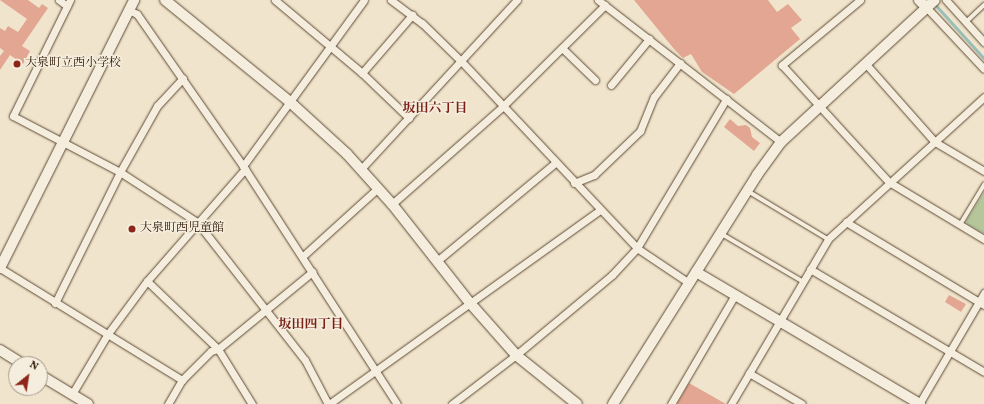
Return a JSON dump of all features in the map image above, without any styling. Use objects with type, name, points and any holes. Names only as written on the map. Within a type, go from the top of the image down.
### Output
[{"type":"street","points":[[59,0],[69,3],[13,116],[64,141],[120,172],[197,222],[265,311],[306,360],[328,404],[600,210]]},
{"type":"street","points":[[134,0],[0,268],[182,380]]},
{"type":"street","points":[[275,0],[362,73],[409,118]]},
{"type":"street","points":[[72,394],[107,335],[147,281],[244,167],[364,0]]},
{"type":"street","points":[[391,0],[412,16],[461,61],[502,107],[637,248],[689,283]]},
{"type":"street","points":[[361,169],[517,0]]},
{"type":"street","points":[[598,0],[781,142]]},
{"type":"street","points":[[860,0],[782,65],[889,182],[984,239]]},
{"type":"street","points":[[919,0],[984,69]]},
{"type":"street","points":[[613,404],[748,190],[781,142],[819,105],[935,0]]},
{"type":"street","points":[[946,0],[984,42]]},
{"type":"street","points":[[171,2],[290,102],[361,169],[392,204],[470,303],[516,356],[577,404]]},
{"type":"street","points":[[392,204],[502,107],[605,5]]},
{"type":"street","points":[[129,10],[137,14],[244,167],[303,256],[397,404]]},
{"type":"street","points":[[362,73],[412,16]]},
{"type":"street","points":[[611,85],[649,39]]},
{"type":"street","points":[[562,48],[595,80]]},
{"type":"street","points":[[574,183],[594,175],[640,131],[654,97],[680,63]]},
{"type":"street","points":[[865,63],[935,142],[984,171]]},
{"type":"street","points":[[55,303],[120,172],[157,106],[183,78]]},
{"type":"street","points":[[731,404],[828,239],[889,182],[984,98]]},
{"type":"street","points":[[452,404],[516,356],[612,275],[637,248],[726,99]]},
{"type":"street","points":[[437,261],[556,163]]},
{"type":"street","points":[[303,256],[378,188]]},
{"type":"street","points":[[846,222],[981,304]]},
{"type":"street","points":[[810,270],[984,372]]},
{"type":"street","points":[[168,404],[182,380],[212,351],[218,349],[312,272]]},
{"type":"street","points":[[696,272],[919,404],[981,304],[984,293]]},
{"type":"street","points":[[147,281],[218,349],[252,404]]},
{"type":"street","points":[[671,404],[735,295]]},
{"type":"street","points":[[0,350],[9,356]]},
{"type":"street","points":[[749,373],[802,404]]},
{"type":"street","points":[[48,380],[88,404]]},
{"type":"lane","points":[[966,22],[984,6]]},
{"type":"lane","points":[[960,225],[984,185]]},
{"type":"lane","points":[[748,190],[828,239]]},
{"type":"lane","points":[[721,234],[802,282]]},
{"type":"green space","points":[[984,192],[984,234],[967,224],[966,221]]},
{"type":"building","points":[[0,0],[28,0],[39,8],[42,4],[48,8],[22,46],[30,51],[23,64],[10,55],[0,70],[0,56],[4,51],[0,48],[0,28],[5,31],[8,26],[18,32],[27,19]]},
{"type":"building","points":[[634,0],[768,0],[777,12],[788,4],[802,20],[791,28],[800,39],[734,94],[702,72],[691,54],[683,58]]},
{"type":"building","points":[[730,119],[738,126],[746,125],[750,128],[752,137],[760,143],[754,151],[724,127]]},
{"type":"building","points":[[949,295],[966,304],[961,312],[945,302]]},
{"type":"building","points":[[689,383],[726,404],[677,404]]},
{"type":"waterway","points":[[935,4],[984,58]]},
{"type":"place","name":"大泉町立西小学校","points":[[17,64]]},
{"type":"place","name":"大泉町西児童館","points":[[132,229]]},
{"type":"district","name":"坂田六丁目","points":[[435,109]]},
{"type":"district","name":"坂田四丁目","points":[[311,325]]}]
